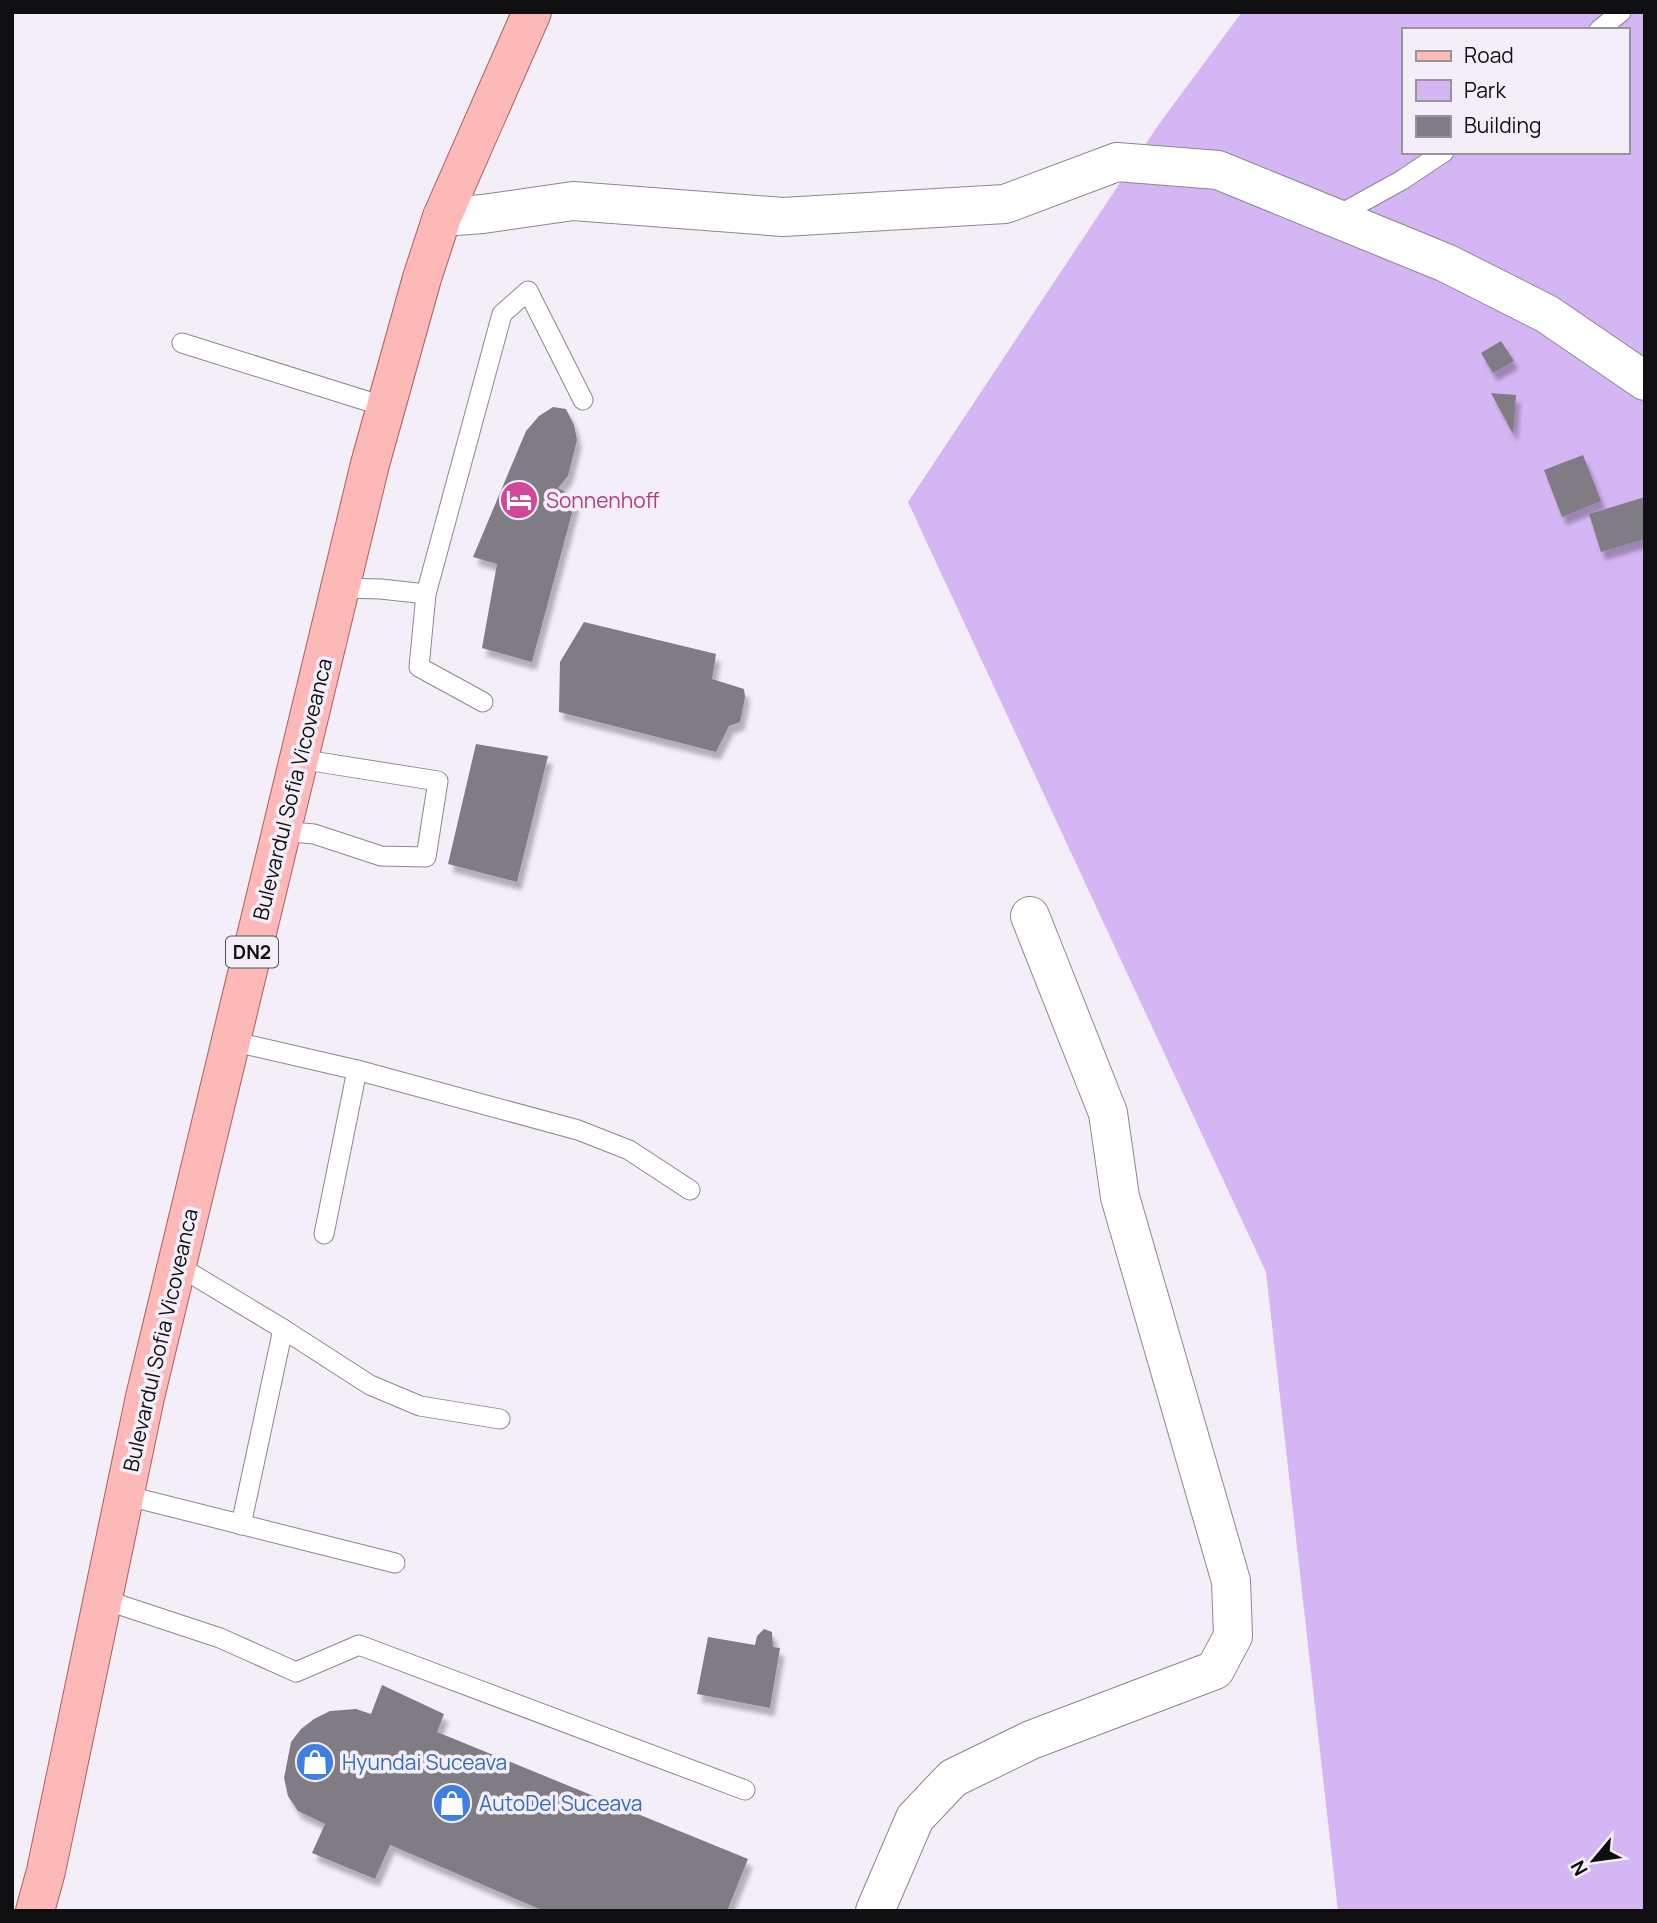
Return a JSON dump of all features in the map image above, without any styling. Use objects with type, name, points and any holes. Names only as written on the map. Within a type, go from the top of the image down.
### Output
[{"type":"main road","name":"Bulevardul Sofia Vicoveanca","points":[[35,1911],[46,1871],[124,1495],[177,1265],[386,407],[442,217],[532,12]]},
{"type":"street","points":[[442,217],[573,201],[783,218],[1005,204],[1117,162],[1218,170],[1446,263],[1547,314],[1645,381]]},
{"type":"street","points":[[875,1911],[915,1818],[953,1778],[1031,1740],[1215,1670],[1233,1636],[1231,1581],[1119,1197],[1108,1113],[1030,916]]},
{"type":"lane","points":[[1601,28],[1621,12]]},
{"type":"lane","points":[[1335,217],[1402,180],[1441,154]]},
{"type":"lane","points":[[483,702],[419,667],[426,594],[502,314],[528,291],[583,400]]},
{"type":"lane","points":[[181,343],[386,407]]},
{"type":"lane","points":[[340,588],[426,594]]},
{"type":"lane","points":[[281,831],[314,834],[381,856],[426,857],[438,781],[299,758]]},
{"type":"lane","points":[[231,1041],[357,1070],[578,1130],[629,1150],[690,1190]]},
{"type":"lane","points":[[324,1234],[357,1070]]},
{"type":"lane","points":[[177,1265],[370,1385],[420,1406],[500,1419]]},
{"type":"lane","points":[[241,1525],[283,1329]]},
{"type":"lane","points":[[124,1495],[396,1563]]},
{"type":"lane","points":[[102,1600],[220,1638],[296,1671],[359,1645],[745,1790]]},
{"type":"green space","points":[[1242,12],[1645,12],[1645,1911],[1338,1911],[1266,1272],[908,502],[1159,124]]},
{"type":"building","points":[[1501,341],[1514,361],[1493,373],[1481,353]]},
{"type":"building","points":[[1491,393],[1516,395],[1513,434]]},
{"type":"building","points":[[553,407],[566,409],[574,425],[577,440],[568,476],[558,488],[576,498],[532,662],[482,648],[497,564],[473,557],[526,431],[539,416]]},
{"type":"building","points":[[1583,455],[1601,501],[1562,517],[1544,470]]},
{"type":"building","points":[[1645,497],[1645,539],[1601,552],[1589,514]]},
{"type":"building","points":[[584,622],[716,654],[712,679],[744,689],[740,722],[729,726],[716,752],[559,712],[560,662]]},
{"type":"building","points":[[476,744],[548,756],[517,882],[448,864]]},
{"type":"building","points":[[764,1629],[772,1632],[773,1647],[780,1648],[770,1708],[697,1694],[708,1637],[755,1645],[757,1636]]},
{"type":"building","name":"AutoDel Suceava","points":[[382,1685],[444,1714],[437,1732],[748,1859],[727,1911],[544,1911],[390,1845],[375,1879],[312,1853],[325,1824],[298,1811],[288,1796],[284,1778],[291,1742],[301,1729],[330,1711],[356,1709],[371,1714]]},
{"type":"place","name":"Sonnenhoff","points":[[519,500]]},
{"type":"place","name":"Hyundai Suceava","points":[[315,1762]]},
{"type":"place","name":"AutoDel Suceava","points":[[452,1803]]}]
